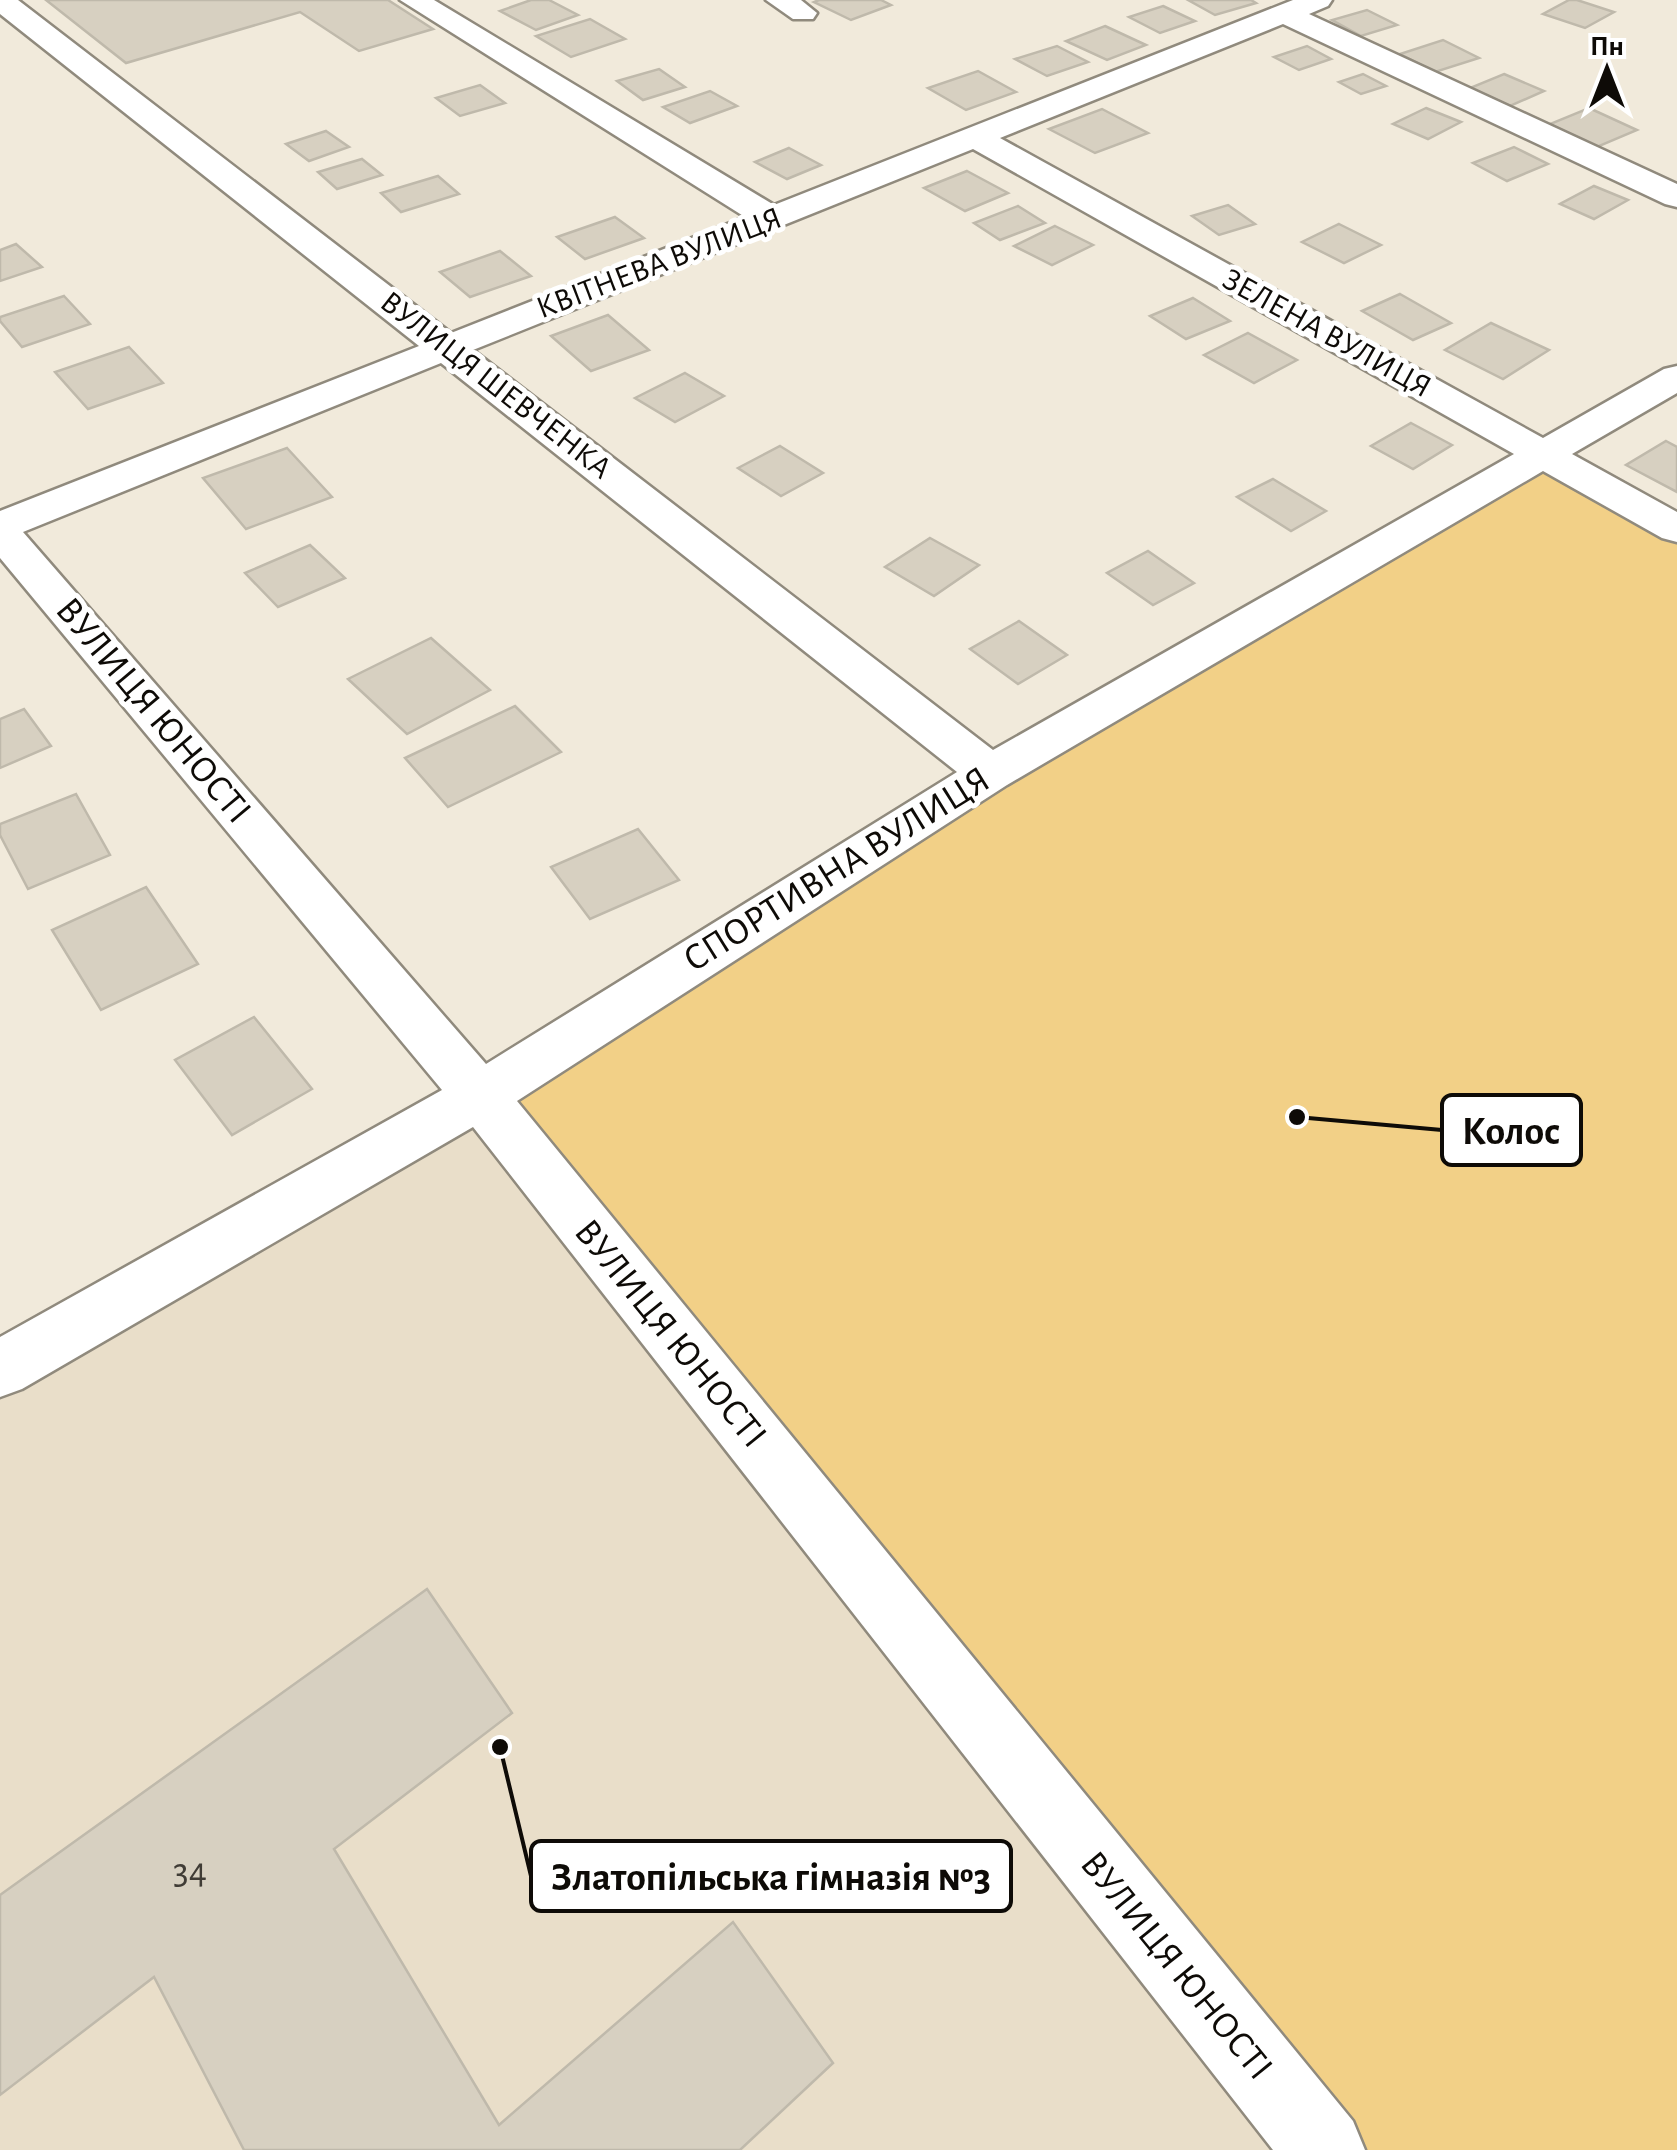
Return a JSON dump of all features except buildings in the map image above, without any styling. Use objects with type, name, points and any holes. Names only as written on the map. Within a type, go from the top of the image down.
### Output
[{"type":"street","name":"ВУЛИЦЯ ШЕВЧЕНКА","points":[[0,0],[990,773]]},
{"type":"street","points":[[414,0],[773,219]]},
{"type":"street","name":"КВІТНЕВА ВУЛИЦЯ","points":[[0,528],[1318,0]]},
{"type":"street","points":[[1283,13],[1677,197]]},
{"type":"street","name":"ЗЕЛЕНА ВУЛИЦЯ","points":[[976,138],[1677,529]]},
{"type":"street","name":"СПОРТИВНА ВУЛИЦЯ","points":[[0,1368],[480,1096],[990,773],[1546,456],[1677,377]]},
{"type":"street","name":"ВУЛИЦЯ ЮНОСТІ","points":[[0,528],[480,1096],[1303,2142]]},
{"type":"shaded area","points":[[1546,456],[1677,529],[1677,2150],[1324,2150],[480,1096]]},
{"type":"shaded area","points":[[480,1096],[1281,2150],[0,2150],[0,1369]]},
{"type":"place","name":"Колос","points":[[1297,1117]]},
{"type":"place","name":"Златопільська гімназія №3","points":[[500,1747]]}]
